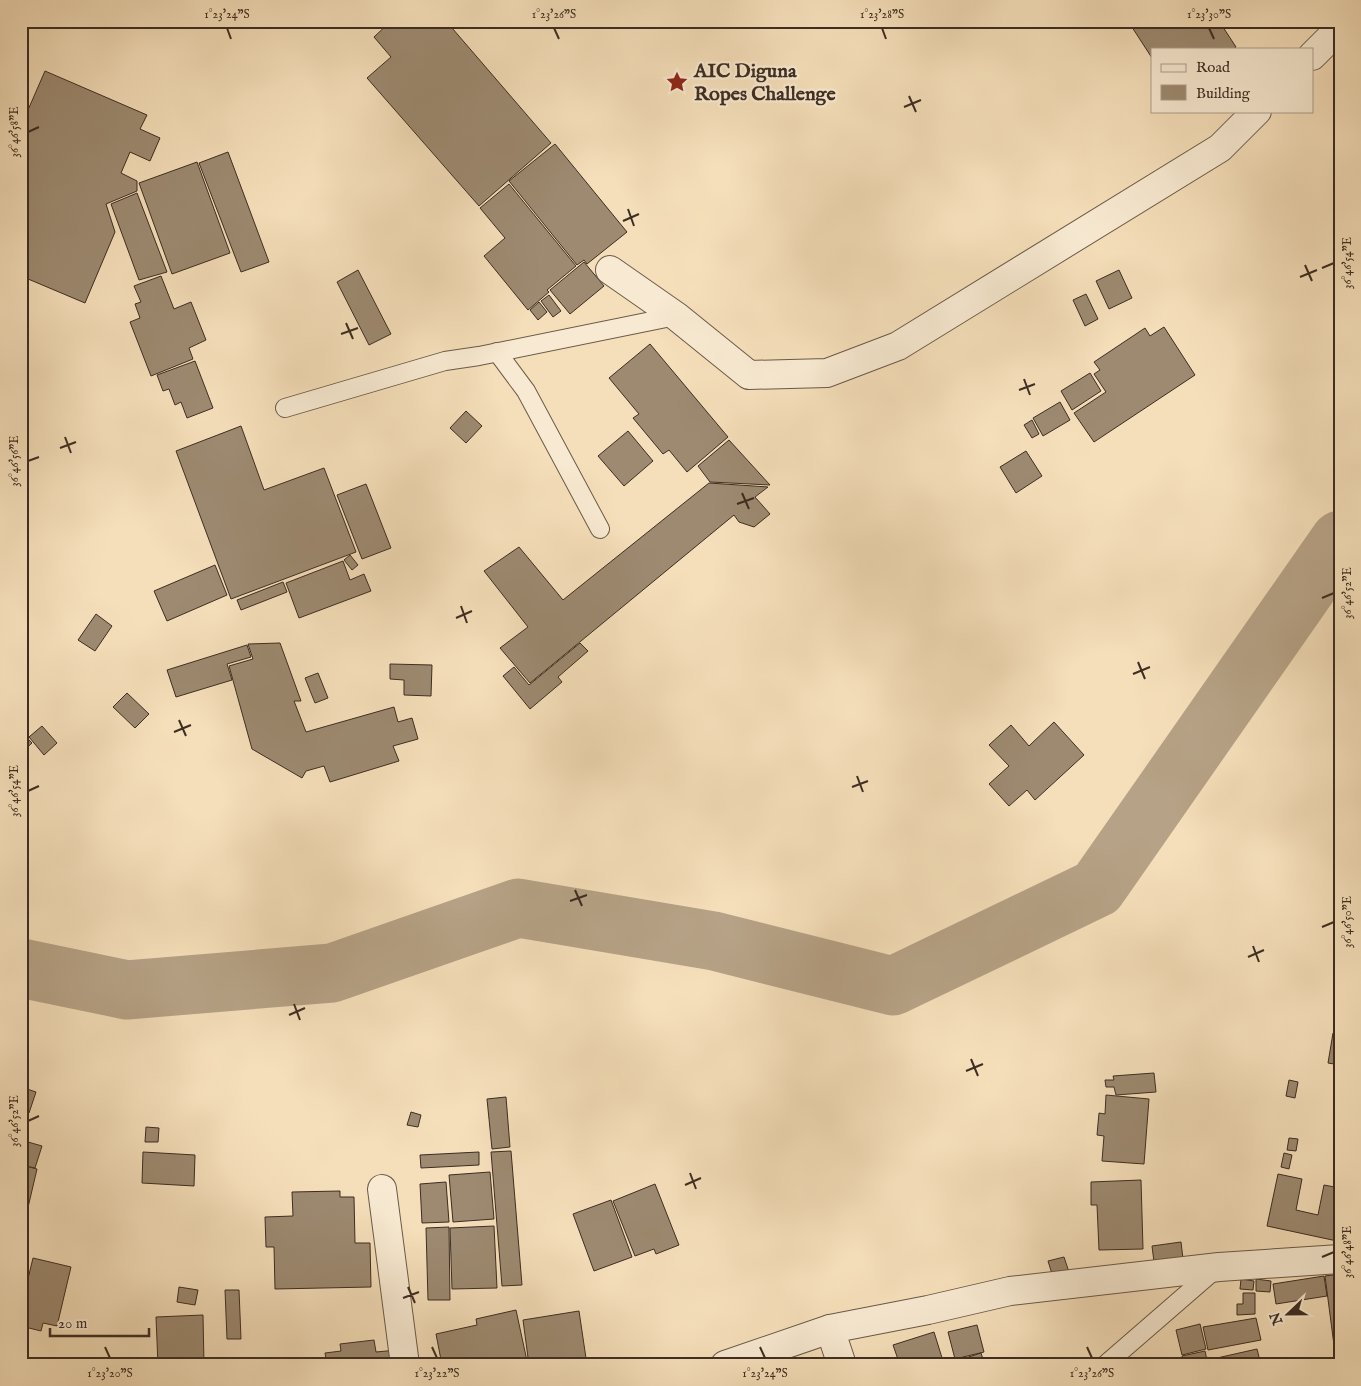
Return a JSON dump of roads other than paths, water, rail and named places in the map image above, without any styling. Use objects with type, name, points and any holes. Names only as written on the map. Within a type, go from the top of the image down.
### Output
[{"type":"street","points":[[1314,54],[1340,28]]},
{"type":"street","points":[[610,270],[676,316],[749,375],[827,373],[898,346],[1220,148],[1256,112]]},
{"type":"street","points":[[382,1189],[405,1365]]},
{"type":"street","points":[[725,1365],[830,1329],[928,1310],[1010,1291],[1219,1267],[1340,1259]]},
{"type":"street","points":[[830,1329],[842,1365]]},
{"type":"lane","points":[[285,408],[445,361],[676,316]]},
{"type":"lane","points":[[497,352],[526,390],[600,529]]},
{"type":"lane","points":[[1105,1365],[1219,1267]]},
{"type":"waterway","points":[[21,968],[127,990],[332,973],[518,908],[714,941],[893,986],[1097,888],[1340,540]]},
{"type":"place","name":"AIC Diguna Ropes Challenge","points":[[677,82]]}]
